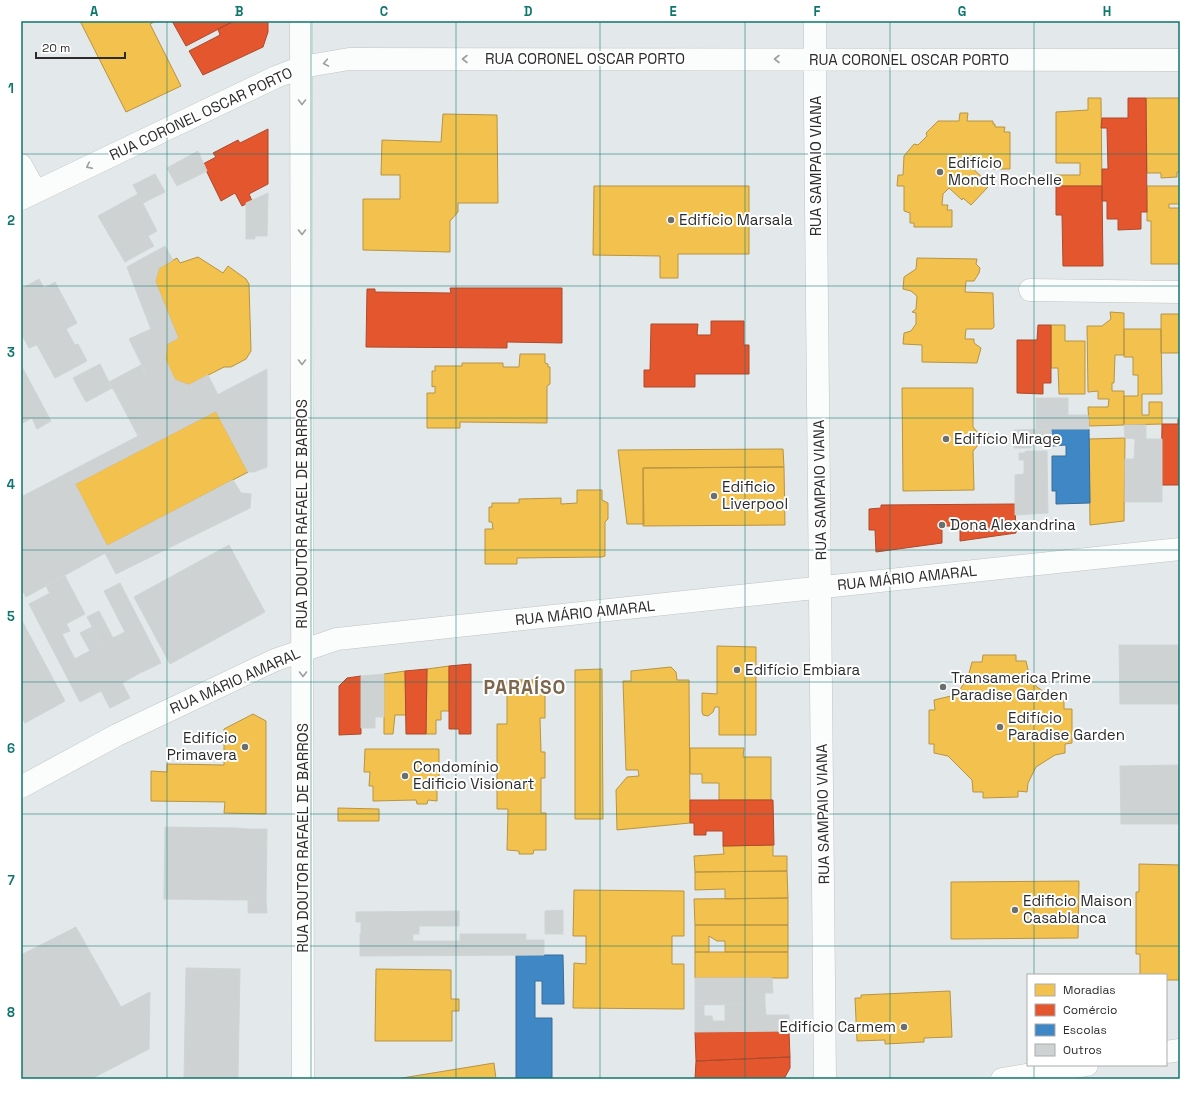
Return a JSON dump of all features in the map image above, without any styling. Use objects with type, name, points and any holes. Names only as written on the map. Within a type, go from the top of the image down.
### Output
[{"type":"street","name":"RUA DOUTOR RAFAEL DE BARROS","points":[[302,21],[303,1079]]},
{"type":"street","name":"RUA SAMPAIO VIANA","points":[[816,21],[815,110],[826,1079]]},
{"type":"street","name":"RUA CORONEL OSCAR PORTO","points":[[28,196],[247,91],[302,67],[349,59],[816,59],[854,61],[1180,60]]},
{"type":"street","points":[[21,165],[28,196]]},
{"type":"street","points":[[1030,290],[1180,292]]},
{"type":"street","name":"RUA MÁRIO AMARAL","points":[[21,787],[117,735],[275,660],[337,639],[1180,549]]},
{"type":"street","points":[[1167,1052],[1180,1050]]},
{"type":"street","points":[[1002,1079],[1081,1066]]},
{"type":"building: Moradias","points":[[80,21],[156,21],[150,24],[181,86],[126,112]]},
{"type":"building: Moradias","points":[[1088,98],[1101,98],[1102,186],[1056,186],[1056,175],[1080,175],[1080,163],[1056,163],[1056,112],[1088,110]]},
{"type":"building: Moradias","points":[[1146,98],[1180,98],[1180,172],[1177,172],[1177,177],[1161,178],[1161,173],[1147,173]]},
{"type":"building: Moradias","name":"Edifício Mondt Rochelle","points":[[960,113],[968,113],[967,121],[993,121],[995,127],[1005,127],[1004,132],[1010,132],[1010,169],[992,169],[992,164],[987,165],[987,160],[977,160],[971,167],[983,178],[981,180],[988,187],[971,205],[963,198],[962,200],[949,188],[943,194],[942,205],[948,205],[947,210],[952,210],[952,227],[914,227],[914,223],[910,223],[910,213],[904,211],[904,186],[897,186],[898,175],[903,175],[904,156],[914,144],[918,145],[927,136],[926,133],[938,121],[959,121]]},
{"type":"building: Moradias","points":[[443,114],[497,115],[498,203],[458,203],[458,212],[450,221],[450,252],[363,250],[363,199],[400,199],[400,175],[381,175],[382,140],[441,142]]},
{"type":"building: Moradias","name":"Edifício Marsala","points":[[594,186],[749,186],[749,254],[678,254],[678,278],[660,278],[660,256],[593,255]]},
{"type":"building: Moradias","points":[[1147,186],[1180,186],[1180,204],[1169,204],[1169,208],[1180,208],[1180,264],[1151,264],[1151,221],[1147,221]]},
{"type":"building: Moradias","points":[[198,257],[223,273],[228,266],[246,279],[249,284],[251,351],[246,359],[231,367],[224,367],[189,385],[175,380],[164,358],[167,344],[178,338],[155,281],[159,268],[177,258],[180,263]]},
{"type":"building: Moradias","points":[[917,258],[977,259],[976,264],[980,268],[979,273],[974,281],[966,281],[965,292],[993,293],[994,327],[992,329],[966,329],[965,339],[974,339],[974,343],[981,348],[977,363],[922,362],[922,345],[903,344],[904,333],[911,331],[916,324],[916,313],[912,312],[916,309],[917,296],[911,291],[903,289],[904,277],[916,269]]},
{"type":"building: Moradias","points":[[1110,312],[1124,313],[1124,355],[1115,355],[1114,383],[1112,383],[1112,391],[1124,391],[1124,425],[1089,426],[1088,407],[1108,407],[1109,399],[1098,399],[1098,391],[1088,392],[1087,326],[1102,326],[1111,319]]},
{"type":"building: Moradias","points":[[1161,314],[1180,314],[1180,353],[1161,353]]},
{"type":"building: Moradias","points":[[1051,325],[1065,325],[1065,341],[1085,341],[1085,394],[1059,394],[1058,368],[1051,368]]},
{"type":"building: Moradias","points":[[1124,329],[1161,329],[1162,394],[1142,394],[1142,415],[1149,415],[1149,402],[1162,402],[1162,424],[1124,425],[1124,396],[1138,396],[1138,375],[1133,375],[1133,357],[1124,357]]},
{"type":"building: Moradias","points":[[520,354],[545,354],[545,363],[548,364],[548,367],[550,367],[550,384],[547,386],[547,423],[460,422],[460,428],[427,428],[427,393],[435,393],[435,386],[432,387],[432,371],[435,371],[435,366],[462,366],[462,363],[503,363],[503,367],[519,367]]},
{"type":"building: Moradias","name":"Edifício Mirage","points":[[902,388],[973,388],[973,427],[979,434],[982,432],[988,433],[991,437],[988,444],[979,444],[973,451],[974,490],[903,491]]},
{"type":"building: Moradias","points":[[216,411],[248,472],[107,546],[75,484]]},
{"type":"building: Moradias","points":[[1125,438],[1124,521],[1090,525],[1089,439]]},
{"type":"building: Moradias","points":[[783,449],[784,467],[643,468],[644,524],[627,524],[618,450]]},
{"type":"building: Moradias","name":"Edificio Liverpool","points":[[784,467],[785,525],[643,526],[643,468]]},
{"type":"building: Moradias","points":[[577,490],[602,490],[602,500],[608,503],[608,519],[605,522],[605,556],[517,558],[517,564],[485,564],[485,529],[493,529],[492,522],[489,522],[489,507],[492,507],[492,503],[519,503],[519,499],[561,498],[561,504],[577,503]]},
{"type":"building: Moradias","name":"Edifício Embiara","points":[[717,646],[756,647],[756,735],[719,735],[719,707],[715,707],[713,712],[708,716],[703,715],[702,693],[717,694]]},
{"type":"building: Moradias","name":"Edifício Paradise Garden","points":[[983,655],[1016,655],[1016,661],[1026,661],[1030,678],[1037,687],[1049,695],[1064,700],[1064,709],[1072,709],[1072,743],[1065,744],[1065,753],[1055,755],[1036,767],[1028,783],[1027,792],[1018,791],[1018,797],[983,798],[983,792],[973,792],[972,780],[948,756],[934,753],[934,744],[929,744],[929,710],[935,710],[934,700],[951,696],[959,691],[968,677],[972,662],[982,662]]},
{"type":"building: Moradias","points":[[449,666],[449,711],[441,711],[441,720],[436,720],[436,734],[426,734],[427,669]]},
{"type":"building: Moradias","points":[[671,667],[676,672],[677,680],[689,680],[690,823],[617,830],[616,790],[627,777],[639,776],[638,770],[626,770],[623,681],[631,681],[631,671]]},
{"type":"building: Moradias","points":[[602,669],[603,819],[575,819],[575,670]]},
{"type":"building: Moradias","points":[[405,671],[406,715],[395,715],[393,734],[384,734],[384,674]]},
{"type":"building: Moradias","points":[[519,680],[534,680],[534,683],[545,684],[545,718],[540,718],[541,752],[545,752],[545,778],[541,778],[541,813],[546,813],[546,850],[534,850],[533,854],[519,854],[519,851],[507,850],[508,809],[497,809],[497,724],[507,724],[507,683],[519,683]]},
{"type":"building: Moradias","name":"Edifício Primavera","points":[[253,714],[266,721],[266,814],[224,813],[225,802],[151,801],[151,771],[167,772],[167,764],[224,765],[224,729]]},
{"type":"building: Moradias","points":[[690,748],[744,748],[743,757],[771,757],[771,800],[719,800],[719,783],[702,783],[702,774],[690,774]]},
{"type":"building: Moradias","name":"Condomínio Edificio Visionart","points":[[365,749],[439,749],[439,781],[437,781],[437,801],[428,800],[427,804],[417,804],[416,800],[373,801],[373,786],[369,786],[370,772],[364,772]]},
{"type":"building: Moradias","points":[[338,808],[379,809],[379,821],[338,821]]},
{"type":"building: Moradias","points":[[773,845],[773,856],[787,856],[787,871],[695,872],[694,856],[724,854],[723,846]]},
{"type":"building: Moradias","points":[[1139,864],[1180,865],[1180,980],[1167,980],[1167,974],[1140,974],[1140,954],[1136,954],[1136,892],[1139,892]]},
{"type":"building: Moradias","points":[[787,871],[788,898],[725,899],[725,889],[695,890],[695,872]]},
{"type":"building: Moradias","name":"Edificio Maison Casablanca","points":[[1079,881],[1078,938],[951,939],[951,882]]},
{"type":"building: Moradias","points":[[574,890],[684,891],[684,936],[672,936],[672,964],[684,964],[684,1009],[573,1008],[574,963],[586,964],[586,936],[573,936]]},
{"type":"building: Moradias","points":[[788,898],[788,925],[695,925],[694,899]]},
{"type":"building: Moradias","points":[[695,925],[788,925],[788,952],[725,952],[725,941],[717,941],[709,936],[709,952],[695,952]]},
{"type":"building: Moradias","points":[[695,952],[788,952],[788,978],[695,978]]},
{"type":"building: Moradias","points":[[376,969],[451,970],[451,999],[459,999],[459,1011],[452,1011],[452,1041],[375,1041]]},
{"type":"building: Moradias","points":[[23,977],[38,1004],[57,994],[56,993],[63,989],[83,1026],[75,1030],[73,1028],[56,1037],[70,1065],[43,1079],[23,1079],[21,1076],[21,978]]},
{"type":"building: Moradias","name":"Edifício Carmem","points":[[950,991],[952,1037],[924,1038],[924,1042],[885,1044],[885,1040],[857,1041],[855,998],[861,998],[861,995]]},
{"type":"building: Moradias","points":[[494,1063],[496,1079],[396,1079]]},
{"type":"building: Comércio","points":[[172,21],[234,21],[186,46]]},
{"type":"building: Comércio","points":[[234,21],[268,21],[268,32],[263,47],[203,75],[189,51],[220,35],[218,29]]},
{"type":"building: Comércio","points":[[1128,98],[1146,98],[1147,212],[1141,212],[1141,229],[1118,230],[1118,219],[1107,219],[1107,201],[1102,201],[1102,169],[1108,169],[1107,128],[1101,128],[1102,118],[1128,118]]},
{"type":"building: Comércio","points":[[268,129],[268,184],[249,194],[252,201],[242,206],[235,193],[221,201],[203,164],[216,157],[213,153],[238,140],[240,143]]},
{"type":"building: Comércio","points":[[1056,186],[1102,186],[1103,266],[1063,266],[1062,215],[1056,215]]},
{"type":"building: Comércio","points":[[450,288],[562,288],[562,343],[507,342],[507,348],[366,347],[367,289],[375,289],[375,292],[451,293]]},
{"type":"building: Comércio","points":[[711,321],[744,321],[744,345],[749,345],[749,374],[695,374],[695,387],[644,387],[644,370],[650,370],[651,324],[698,324],[697,335],[711,335]]},
{"type":"building: Comércio","points":[[1038,325],[1051,325],[1051,383],[1043,383],[1043,394],[1017,393],[1017,340],[1037,340]]},
{"type":"building: Comércio","points":[[1178,419],[1180,419],[1180,485],[1161,485],[1162,424],[1178,424]]},
{"type":"building: Comércio","points":[[1015,504],[1016,533],[960,541],[960,526],[942,526],[942,543],[876,552],[875,530],[869,530],[869,509],[881,508],[881,505]]},
{"type":"building: Comércio","points":[[471,664],[471,734],[459,734],[459,729],[449,729],[449,666]]},
{"type":"building: Comércio","points":[[427,669],[426,734],[406,734],[405,671]]},
{"type":"building: Comércio","points":[[361,676],[361,734],[339,735],[339,686],[347,678]]},
{"type":"building: Comércio","points":[[690,800],[773,800],[774,845],[723,846],[723,831],[706,831],[706,835],[694,835],[694,823],[690,823]]},
{"type":"building: Comércio","points":[[789,1031],[790,1057],[696,1061],[695,1032]]},
{"type":"building: Comércio","points":[[790,1057],[790,1068],[784,1079],[695,1079],[696,1061]]},
{"type":"building: Escolas","points":[[1051,429],[1089,429],[1090,503],[1056,504],[1056,491],[1052,491],[1052,456],[1066,456],[1066,445],[1052,446]]},
{"type":"building: Escolas","points":[[516,955],[563,955],[564,1004],[542,1004],[542,981],[535,981],[535,1018],[552,1018],[552,1079],[516,1079]]},
{"type":"building: Outros","points":[[198,151],[207,171],[177,186],[167,168]]},
{"type":"building: Outros","points":[[155,174],[165,192],[143,203],[133,185]]},
{"type":"building: Outros","points":[[268,193],[267,236],[255,236],[255,239],[246,239],[246,203]]},
{"type":"building: Outros","points":[[138,194],[157,231],[148,236],[154,246],[125,262],[98,216]]},
{"type":"building: Outros","points":[[165,246],[173,260],[159,268],[155,281],[178,338],[167,344],[165,359],[144,369],[129,339],[151,329],[127,267]]},
{"type":"building: Outros","points":[[39,279],[44,288],[55,282],[77,323],[66,329],[75,345],[78,344],[87,361],[55,378],[37,345],[29,348],[21,333],[21,289]]},
{"type":"building: Outros","points":[[165,359],[175,380],[189,385],[208,375],[218,395],[138,436],[117,396],[148,379],[144,369]]},
{"type":"building: Outros","points":[[100,364],[112,388],[86,402],[73,378]]},
{"type":"building: Outros","points":[[21,365],[51,421],[37,429],[32,418],[21,424]]},
{"type":"building: Outros","points":[[141,365],[148,379],[117,396],[109,382]]},
{"type":"building: Outros","points":[[267,369],[267,467],[254,472],[248,472],[216,411],[75,484],[107,546],[233,480],[241,493],[251,494],[250,508],[116,574],[105,553],[26,597],[21,588],[21,497]]},
{"type":"building: Outros","points":[[1036,398],[1051,398],[1051,429],[1036,429]]},
{"type":"building: Outros","points":[[1051,398],[1068,398],[1068,415],[1088,415],[1089,429],[1051,429]]},
{"type":"building: Outros","points":[[1124,425],[1146,425],[1146,439],[1162,439],[1162,502],[1125,502],[1125,459],[1134,459],[1135,439],[1125,438]]},
{"type":"building: Outros","points":[[1051,429],[1052,446],[1031,445],[1031,448],[1014,448],[1014,430]]},
{"type":"building: Outros","points":[[1025,451],[1047,451],[1048,513],[1015,515],[1015,475],[1024,474],[1024,460],[1019,460],[1019,453],[1025,453]]},
{"type":"building: Outros","points":[[229,545],[265,612],[170,664],[134,597]]},
{"type":"building: Outros","points":[[65,576],[85,614],[66,624],[46,586]]},
{"type":"building: Outros","points":[[120,583],[161,663],[140,673],[119,635],[125,632],[104,591]]},
{"type":"building: Outros","points":[[50,593],[70,631],[62,634],[75,659],[82,655],[101,691],[80,702],[29,604]]},
{"type":"building: Outros","points":[[99,611],[113,638],[119,635],[140,673],[122,683],[87,617]]},
{"type":"building: Outros","points":[[21,619],[65,701],[25,723],[21,716]]},
{"type":"building: Outros","points":[[92,627],[130,698],[110,708],[82,655],[90,651],[80,633]]},
{"type":"building: Outros","points":[[1119,645],[1180,645],[1180,704],[1120,704]]},
{"type":"building: Outros","points":[[384,674],[384,717],[375,717],[375,728],[361,728],[361,676]]},
{"type":"building: Outros","points":[[1180,765],[1180,824],[1121,824],[1120,766]]},
{"type":"building: Outros","points":[[165,827],[236,828],[235,900],[164,899]]},
{"type":"building: Outros","points":[[236,828],[248,829],[248,900],[235,900]]},
{"type":"building: Outros","points":[[248,829],[267,829],[266,900],[248,900]]},
{"type":"building: Outros","points":[[248,900],[266,900],[267,913],[248,913]]},
{"type":"building: Outros","points":[[563,910],[563,934],[545,934],[545,911]]},
{"type":"building: Outros","points":[[459,911],[459,926],[419,926],[419,934],[361,934],[361,922],[356,922],[356,912]]},
{"type":"building: Outros","points":[[76,927],[121,1007],[150,992],[149,1049],[91,1079],[21,1079],[21,955]]},
{"type":"building: Outros","points":[[360,934],[413,934],[413,941],[460,941],[460,934],[526,934],[526,940],[544,940],[544,955],[360,956]]},
{"type":"building: Outros","points":[[186,968],[240,969],[238,1079],[184,1079]]},
{"type":"building: Outros","points":[[695,978],[772,978],[773,993],[765,993],[765,1004],[695,1005]]},
{"type":"building: Outros","points":[[725,1004],[765,1004],[766,1015],[789,1015],[789,1031],[695,1032],[695,1005],[704,1005],[704,1016],[712,1016],[713,1021],[725,1021]]},
{"type":"place","name":"Edifício Mondt Rochelle","points":[[940,172]]},
{"type":"place","name":"Edifício Marsala","points":[[671,220]]},
{"type":"place","name":"Edifício Mirage","points":[[946,439]]},
{"type":"place","name":"Edificio Liverpool","points":[[714,496]]},
{"type":"place","name":"Dona Alexandrina","points":[[942,525]]},
{"type":"place","name":"Edifício Embiara","points":[[737,670]]},
{"type":"place","name":"Transamerica Prime Paradise Garden","points":[[943,687]]},
{"type":"place","name":"Edifício Paradise Garden","points":[[1000,727]]},
{"type":"place","name":"Edifício Primavera","points":[[245,747]]},
{"type":"place","name":"Condomínio Edificio Visionart","points":[[405,776]]},
{"type":"place","name":"Edificio Maison Casablanca","points":[[1015,910]]},
{"type":"place","name":"Edifício Carmem","points":[[904,1027]]},
{"type":"district","name":"PARAÍSO","points":[[525,687]]}]
